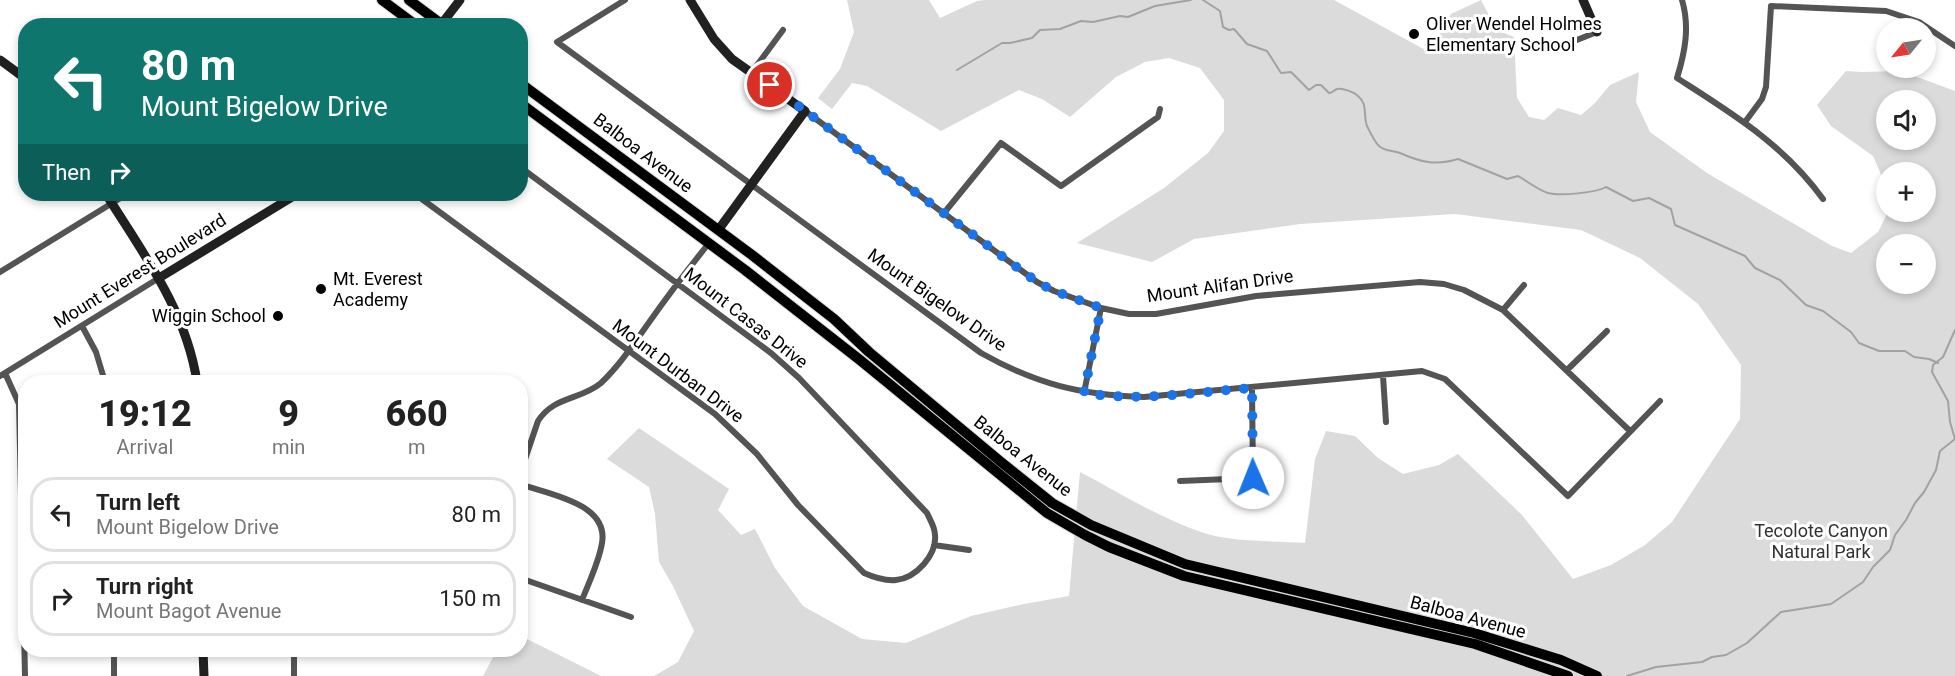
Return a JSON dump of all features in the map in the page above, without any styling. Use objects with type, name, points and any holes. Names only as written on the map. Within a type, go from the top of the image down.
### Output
[{"type":"main road","points":[[382,0],[406,18]]},
{"type":"main road","points":[[409,0],[433,18]]},
{"type":"main road","name":"Balboa Avenue","points":[[528,89],[719,229],[834,319],[869,352],[1052,503],[1110,534],[1185,564],[1474,633],[1561,660],[1597,676]]},
{"type":"main road","name":"Balboa Avenue","points":[[528,109],[709,243],[860,360],[1047,513],[1085,535],[1109,547],[1184,576],[1475,644],[1568,676]]},
{"type":"main road","points":[[689,228],[705,232],[719,229]]},
{"type":"main road","points":[[709,243],[722,242],[752,255]]},
{"type":"street","points":[[447,18],[460,0]]},
{"type":"street","name":"Mount Bigelow Drive","points":[[625,0],[557,42],[981,353],[1029,377],[1084,393],[1143,397],[1422,371],[1445,379],[1568,496],[1630,431]]},
{"type":"street","name":"Mount Alifan Drive","points":[[690,0],[714,39],[732,59],[1037,282],[1064,295],[1101,308],[1129,314],[1156,314],[1256,296],[1420,282],[1444,285],[1483,298],[1503,310],[1630,431]]},
{"type":"street","points":[[1554,50],[1598,32],[1583,0]]},
{"type":"street","points":[[1682,0],[1686,40],[1677,78],[1745,122],[1789,158],[1823,199]]},
{"type":"street","points":[[1745,122],[1762,99],[1766,87],[1771,6],[1886,11],[1919,22],[1955,46]]},
{"type":"street","points":[[752,72],[783,30]]},
{"type":"street","points":[[0,60],[18,74]]},
{"type":"street","points":[[944,213],[1001,143],[1061,186],[1158,117],[1160,109]]},
{"type":"street","points":[[719,229],[805,111]]},
{"type":"street","name":"Mount Casas Drive","points":[[528,173],[771,353],[799,378],[927,513],[934,528],[934,544]]},
{"type":"street","points":[[0,272],[115,201]]},
{"type":"street","name":"Mount Everest Boulevard","points":[[3,375],[286,201]]},
{"type":"street","name":"Mount Durban Drive","points":[[424,201],[715,414],[757,454],[798,505],[864,573],[875,578],[896,580],[906,577],[925,564],[934,544]]},
{"type":"street","points":[[112,203],[159,278],[179,316],[194,361],[196,375]]},
{"type":"street","points":[[528,453],[542,415],[560,401],[600,384],[628,351],[709,243]]},
{"type":"street","points":[[1503,310],[1524,285]]},
{"type":"street","points":[[1084,393],[1101,308]]},
{"type":"street","points":[[82,326],[96,352],[103,375]]},
{"type":"street","points":[[1567,370],[1607,331]]},
{"type":"street","points":[[3,375],[18,402]]},
{"type":"street","points":[[1383,376],[1386,422]]},
{"type":"street","points":[[1180,481],[1253,478],[1252,388]]},
{"type":"street","points":[[1630,431],[1660,401]]},
{"type":"street","points":[[528,487],[584,506],[598,519],[603,532],[602,544],[582,600]]},
{"type":"street","points":[[934,544],[969,550]]},
{"type":"street","points":[[528,581],[631,617]]},
{"type":"street","points":[[25,657],[25,676]]},
{"type":"street","points":[[114,657],[114,676]]},
{"type":"street","points":[[203,657],[204,676]]},
{"type":"street","points":[[294,657],[294,676]]},
{"type":"green space","name":"Tecolote Canyon Natural Park","points":[[847,0],[929,0],[940,18],[977,1],[985,0],[1334,0],[1429,52],[1451,14],[1481,0],[1497,30],[1514,37],[1517,98],[1529,117],[1544,120],[1558,108],[1581,115],[1610,85],[1639,72],[1636,102],[1650,132],[1707,173],[1832,246],[1851,253],[1878,232],[1883,222],[1936,222],[1936,162],[1876,163],[1873,156],[1831,126],[1817,105],[1846,71],[1876,72],[1876,78],[1920,78],[1955,91],[1955,676],[654,676],[678,662],[694,631],[659,562],[655,514],[649,487],[607,459],[639,428],[729,489],[718,510],[741,535],[755,529],[775,568],[803,606],[862,639],[906,643],[971,616],[1069,596],[1080,472],[1156,513],[1204,533],[1240,540],[1305,543],[1315,459],[1326,431],[1355,436],[1378,458],[1403,474],[1439,465],[1458,454],[1522,515],[1573,579],[1611,565],[1645,545],[1672,522],[1740,419],[1741,365],[1698,304],[1640,258],[1581,230],[1455,214],[1300,224],[1194,239],[1152,262],[1077,243],[1164,188],[1208,153],[1224,131],[1224,100],[1200,68],[1169,58],[1145,62],[1116,77],[1070,117],[1042,99],[1019,90],[941,131],[867,86],[852,83],[832,109],[818,98],[840,69],[854,32]]},
{"type":"green space","points":[[528,640],[601,676],[483,676],[493,657],[528,657]]},
{"type":"waterway","points":[[957,70],[1002,43],[1032,38],[1040,30],[1060,29],[1081,21],[1093,22],[1120,16],[1128,17],[1155,6],[1191,0]]},
{"type":"waterway","points":[[1203,0],[1220,11],[1223,27],[1229,30],[1234,29],[1247,44],[1267,51],[1281,73],[1291,72],[1309,90],[1316,85],[1321,85],[1329,93],[1339,89],[1348,91],[1361,99],[1367,126],[1377,144],[1384,149],[1428,162],[1458,159],[1507,179],[1518,176],[1548,193],[1578,193],[1606,187],[1633,201],[1649,198],[1671,209],[1675,225],[1745,256],[1755,268],[1780,280],[1806,305],[1823,311],[1851,332],[1859,343],[1879,351],[1905,351],[1914,357],[1938,363]]},
{"type":"waterway","points":[[1627,676],[1656,667],[1702,662],[1712,657],[1726,655],[1747,643],[1781,612],[1831,604],[1863,582],[1873,567],[1890,550],[1895,535],[1936,470],[1940,451],[1955,439],[1950,422],[1948,401],[1932,372],[1933,365],[1943,357],[1955,330]]},
{"type":"place","name":"Oliver Wendel Holmes Elementary School","points":[[1414,34]]},
{"type":"place","name":"Mt. Everest Academy","points":[[321,289]]},
{"type":"place","name":"Wiggin School","points":[[278,316]]},
{"type":"route","points":[[770,85],[1037,282],[1054,291],[1101,308],[1084,393],[1143,397],[1252,388],[1253,478]]}]
